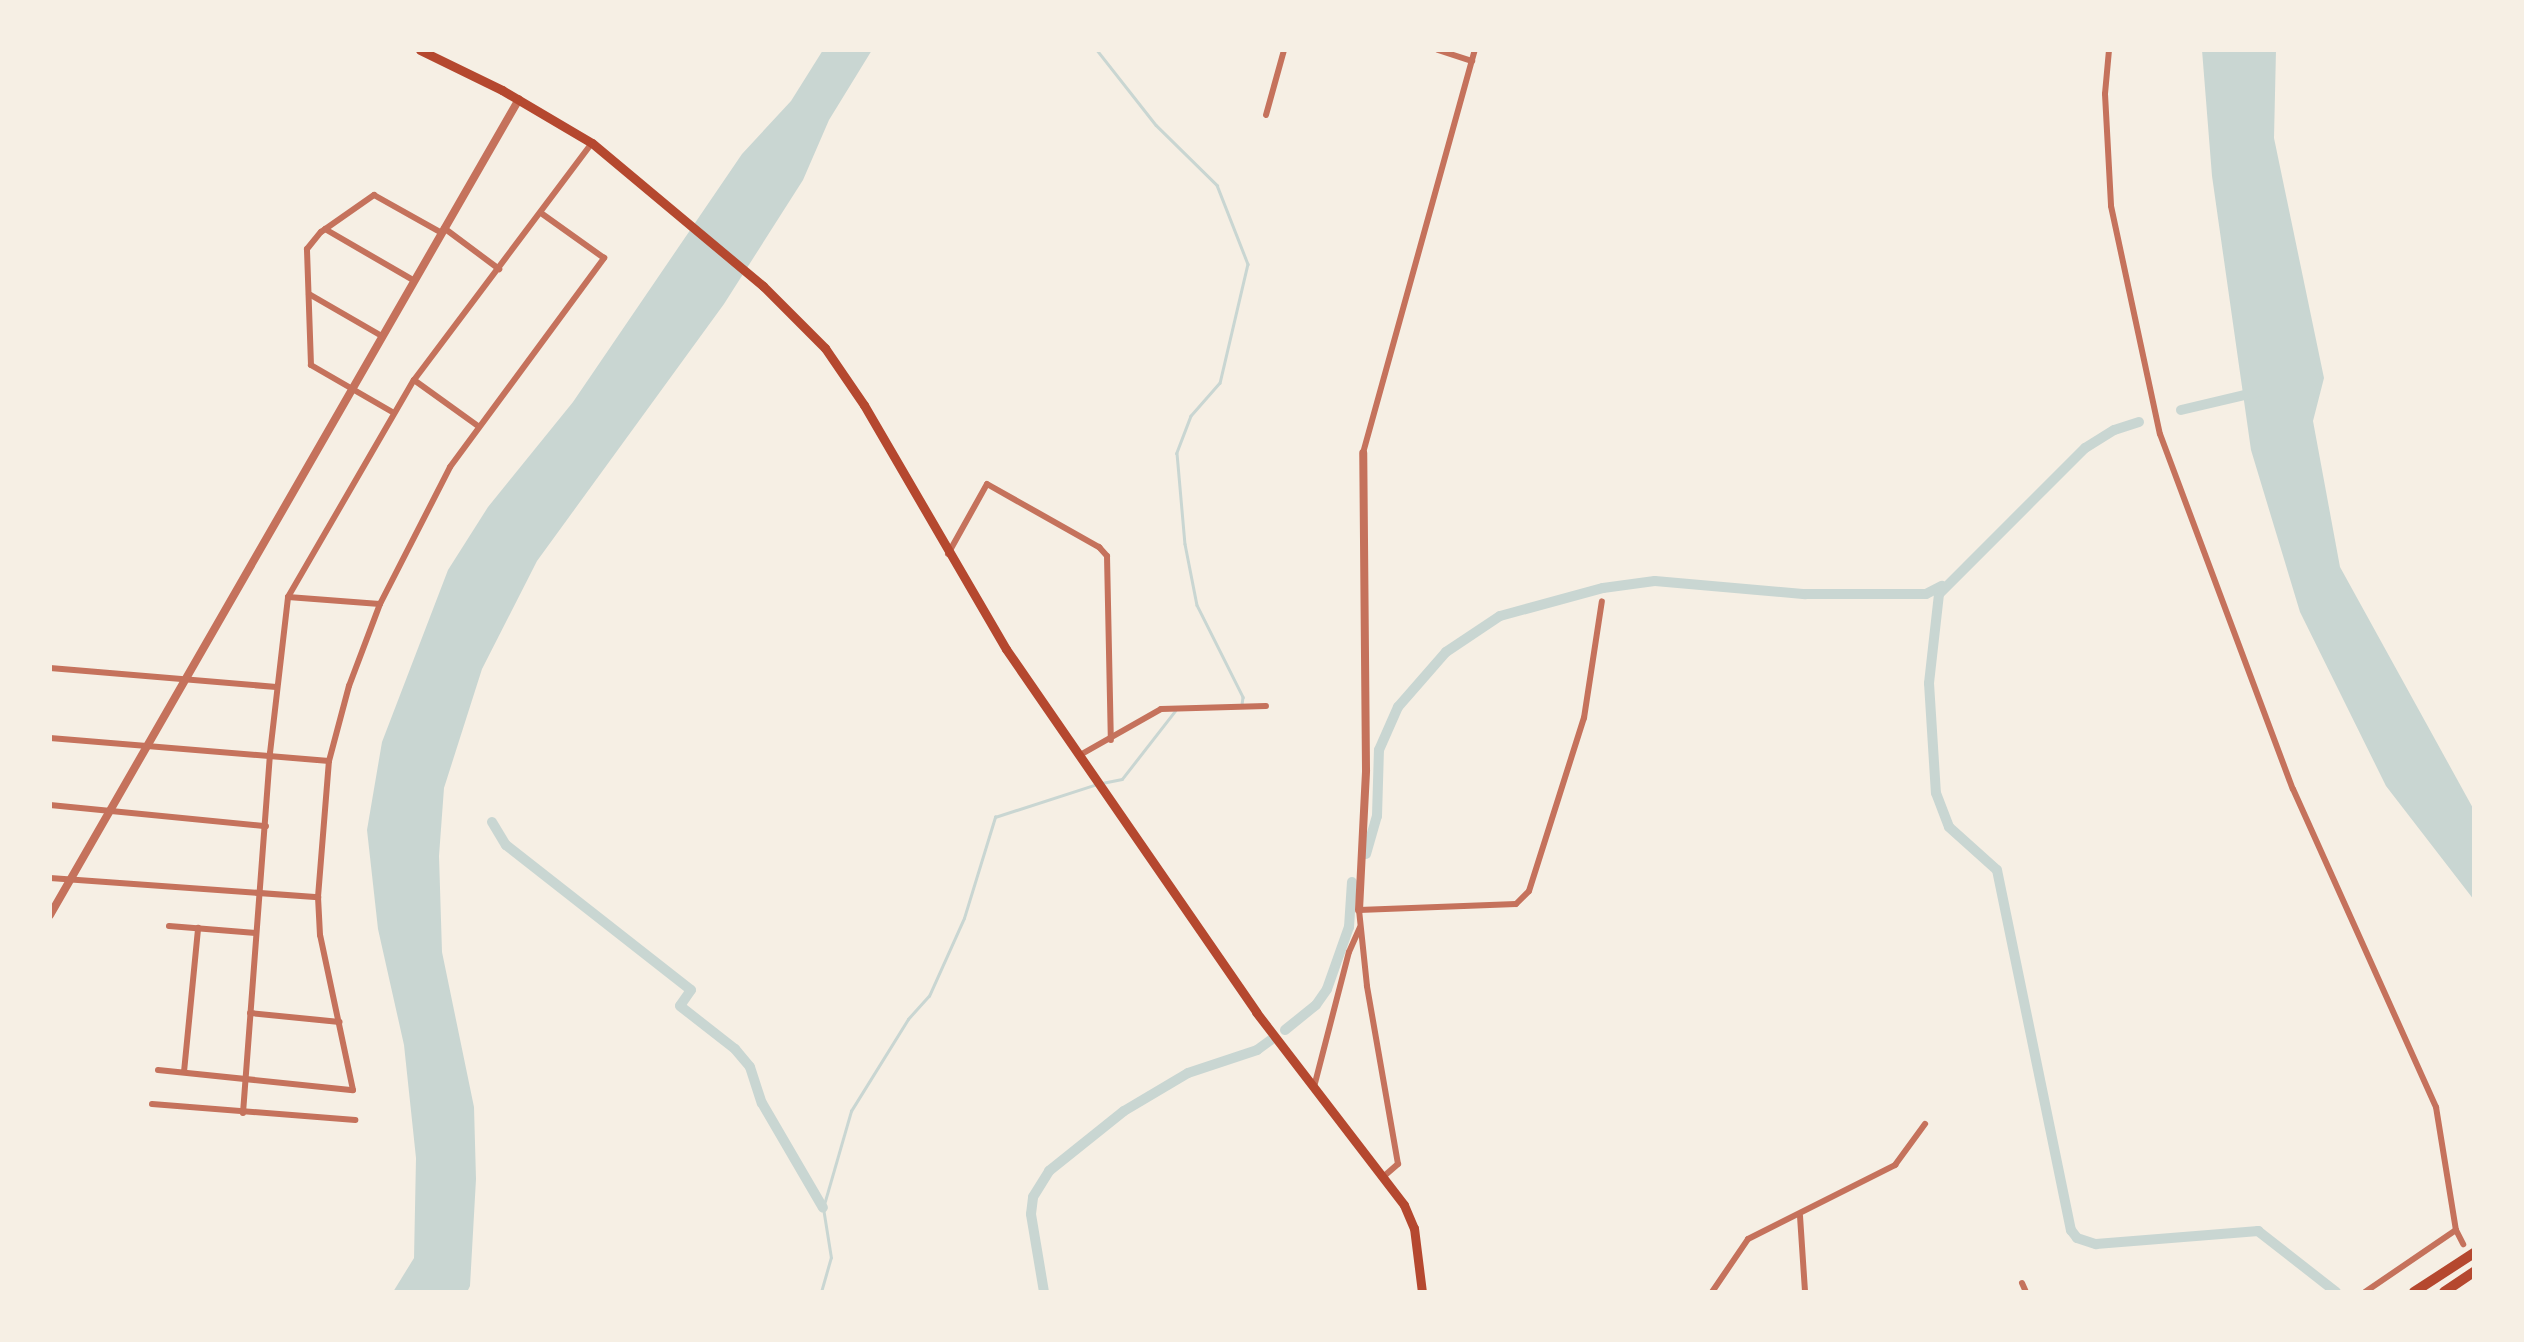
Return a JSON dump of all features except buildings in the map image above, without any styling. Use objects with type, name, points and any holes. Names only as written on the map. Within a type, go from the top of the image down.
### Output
[{"type":"highway","points":[[2414,1292],[2474,1252]]},
{"type":"highway","points":[[2444,1292],[2474,1272]]},
{"type":"main road","points":[[420,50],[437,54],[592,142],[801,320],[843,371],[1006,649],[1158,874],[1383,1177],[1414,1228],[1422,1292]]},
{"type":"street","points":[[1266,115],[1284,50]]},
{"type":"street","points":[[1438,50],[1472,60]]},
{"type":"street","points":[[1383,1177],[1398,1164],[1366,986],[1359,910],[1366,770],[1363,453],[1475,50]]},
{"type":"street","points":[[2108,50],[2105,94],[2111,206],[2160,434],[2293,790],[2436,1107],[2456,1230],[2462,1244]]},
{"type":"street","points":[[50,915],[518,99]]},
{"type":"street","points":[[242,1113],[270,753],[288,597],[414,380],[592,142]]},
{"type":"street","points":[[394,413],[311,366],[308,248],[325,230],[374,196],[442,230],[499,269]]},
{"type":"street","points":[[158,1070],[354,1090],[320,935],[318,897],[329,761],[380,604],[433,495],[478,426],[604,258],[541,213]]},
{"type":"street","points":[[325,230],[413,280]]},
{"type":"street","points":[[308,294],[380,335]]},
{"type":"street","points":[[414,380],[478,426]]},
{"type":"street","points":[[948,555],[988,484],[1099,547],[1107,556],[1111,740]]},
{"type":"street","points":[[288,597],[380,604]]},
{"type":"street","points":[[1359,910],[1516,904],[1529,891],[1584,718],[1602,602]]},
{"type":"street","points":[[50,668],[276,687]]},
{"type":"street","points":[[1080,755],[1161,709],[1266,706]]},
{"type":"street","points":[[50,738],[270,753],[329,761]]},
{"type":"street","points":[[50,805],[266,826]]},
{"type":"street","points":[[50,878],[318,897]]},
{"type":"street","points":[[169,926],[256,933]]},
{"type":"street","points":[[1314,1088],[1349,952],[1361,926]]},
{"type":"street","points":[[184,1072],[198,928]]},
{"type":"street","points":[[250,1013],[340,1022]]},
{"type":"street","points":[[152,1104],[354,1120]]},
{"type":"street","points":[[1712,1292],[1748,1238],[1896,1166],[1926,1124]]},
{"type":"street","points":[[1800,1216],[1804,1292]]},
{"type":"street","points":[[2365,1292],[2456,1230]]},
{"type":"street","points":[[2022,1283],[2026,1292]]},
{"type":"shaded area","points":[[823,50],[872,50],[829,120],[803,180],[724,304],[537,561],[482,669],[444,788],[439,856],[442,952],[474,1107],[476,1179],[470,1286],[467,1292],[393,1292],[414,1258],[416,1158],[404,1045],[378,929],[367,830],[382,742],[448,570],[488,507],[573,402],[742,154],[791,101]]},
{"type":"shaded area","points":[[2202,50],[2276,50],[2274,138],[2324,378],[2313,421],[2340,567],[2474,810],[2474,900],[2386,786],[2300,612],[2251,450],[2212,176]]},
{"type":"waterway","points":[[1097,50],[1156,125],[1217,185],[1248,264],[1220,383],[1191,416],[1177,453],[1185,544],[1197,605],[1243,697],[1242,705]]},
{"type":"waterway","points":[[2181,410],[2258,392]]},
{"type":"waterway","points":[[2139,422],[2114,430],[2085,448],[1939,594],[1929,683],[1936,793],[1949,827],[1997,870],[2071,1230],[2077,1238],[2096,1244],[2258,1231],[2336,1292]]},
{"type":"waterway","points":[[1366,854],[1377,816],[1379,750],[1398,707],[1446,652],[1500,616],[1603,588],[1655,581],[1805,594],[1926,594],[1942,586]]},
{"type":"waterway","points":[[1102,783],[1122,779],[1175,711]]},
{"type":"waterway","points":[[821,1292],[831,1258],[823,1208],[851,1111],[908,1019],[929,996],[964,918],[995,817],[1094,785]]},
{"type":"waterway","points":[[492,822],[506,845],[691,990],[680,1006],[735,1049],[750,1067],[762,1103],[823,1208]]},
{"type":"waterway","points":[[1285,1030],[1316,1005],[1327,989],[1349,927],[1352,882]]},
{"type":"waterway","points":[[1044,1292],[1031,1214],[1033,1197],[1049,1171],[1124,1111],[1188,1073],[1257,1050],[1271,1040]]}]
